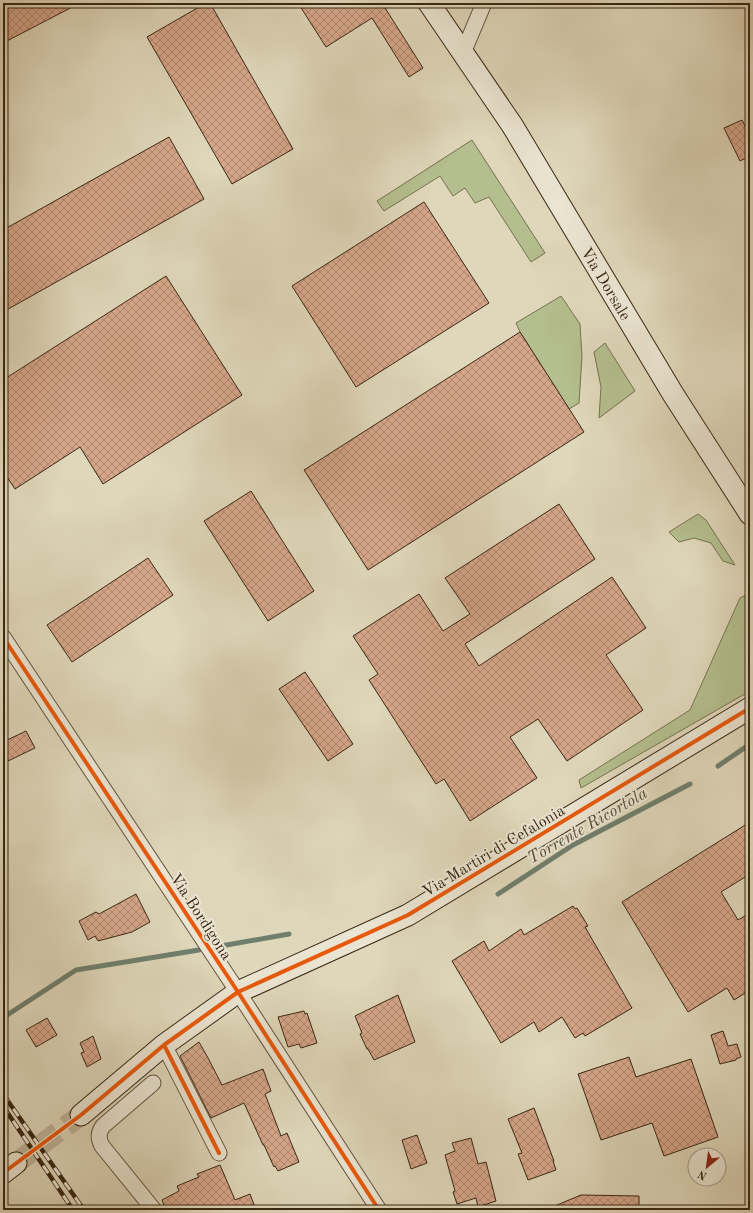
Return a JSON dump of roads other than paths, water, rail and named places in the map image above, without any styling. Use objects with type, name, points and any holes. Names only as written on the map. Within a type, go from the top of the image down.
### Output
[{"type":"street","name":"Via Dorsale","points":[[429,3],[512,125],[669,387],[750,514]]},
{"type":"street","points":[[463,53],[484,3]]},
{"type":"street","name":"Via Bordigona","points":[[3,637],[238,992],[379,1210]]},
{"type":"street","name":"Via Martiri di Cefalonia","points":[[81,1116],[164,1045],[238,992],[408,915],[750,708]]},
{"type":"street","points":[[164,1045],[219,1153]]},
{"type":"street","points":[[153,1083],[103,1126],[99,1132],[99,1140],[102,1146],[154,1210]]},
{"type":"waterway","name":"Torrente Ricortola","points":[[718,766],[750,744]]},
{"type":"waterway","name":"Torrente Ricortola","points":[[498,894],[573,845],[690,784]]},
{"type":"waterway","name":"Torrente Ricortola","points":[[221,946],[289,934]]},
{"type":"waterway","name":"Torrente Ricortola","points":[[4,1017],[76,970],[199,950]]},
{"type":"tunnel","points":[[16,1163],[81,1115]]},
{"type":"railway","points":[[3,1094],[84,1210]]},
{"type":"railway","points":[[3,1106],[73,1210]]}]
